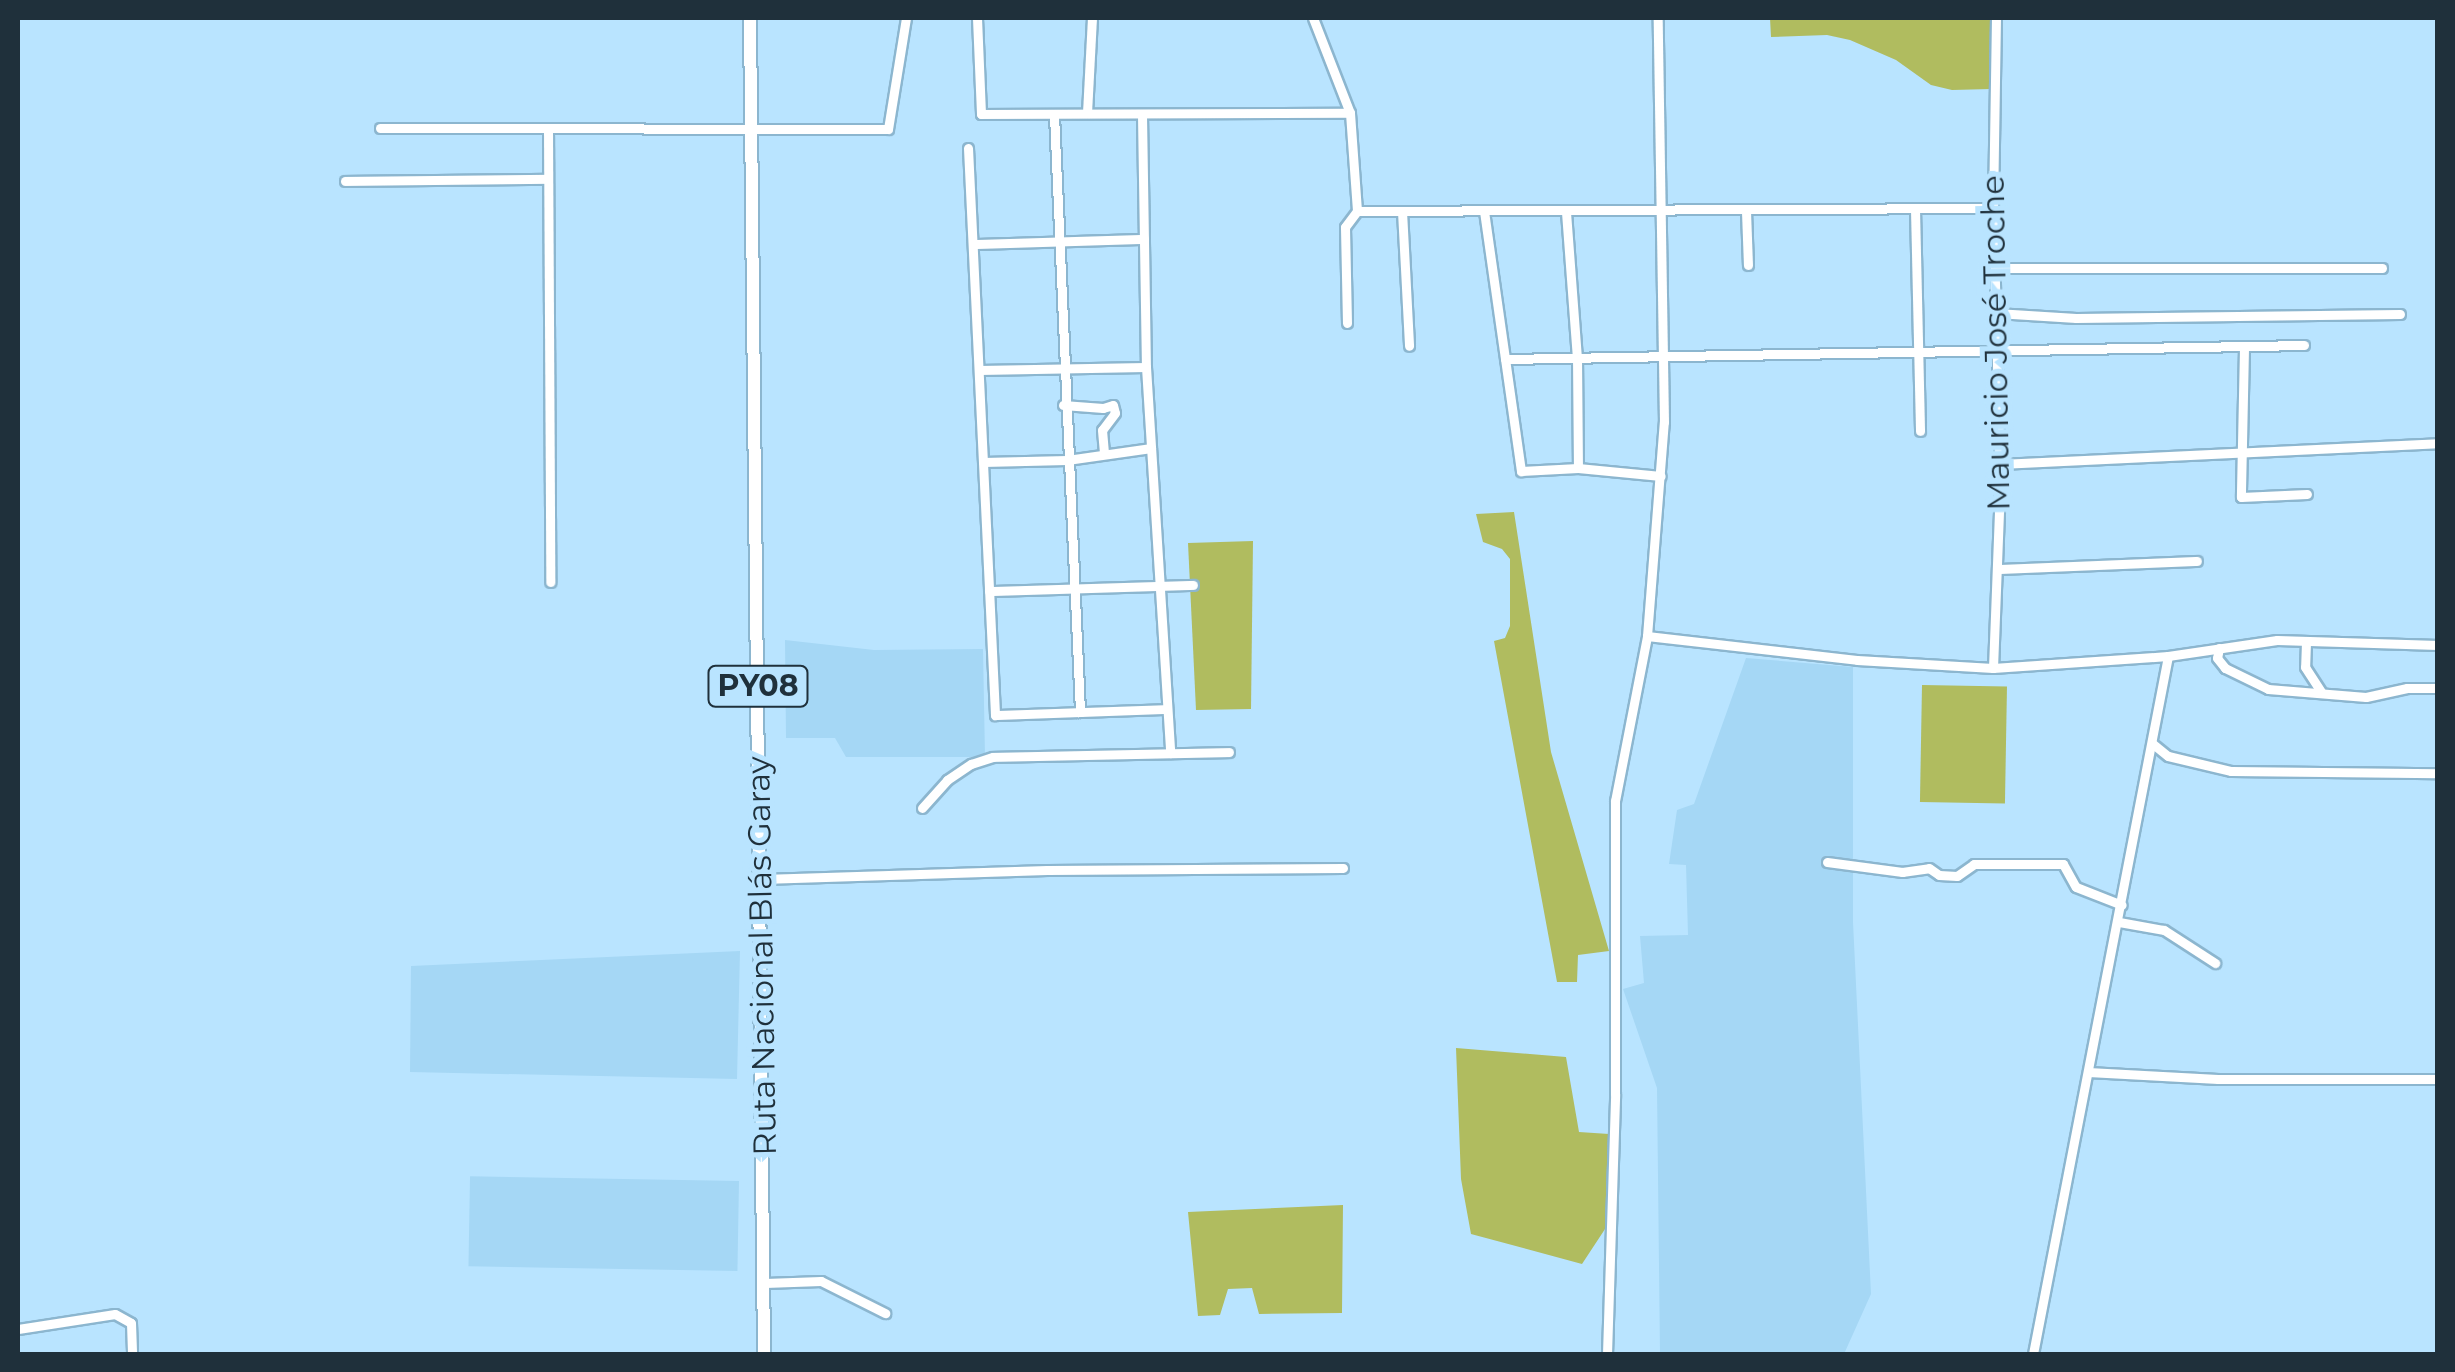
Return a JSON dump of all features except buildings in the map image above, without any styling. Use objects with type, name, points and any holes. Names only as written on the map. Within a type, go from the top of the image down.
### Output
[{"type":"highway","name":"Ruta Nacional Blás Garay","points":[[750,18],[764,1354]]},
{"type":"street","points":[[380,128],[888,129],[906,18]]},
{"type":"street","points":[[977,18],[981,114],[1350,113]]},
{"type":"street","points":[[1087,114],[1092,18]]},
{"type":"street","points":[[1313,18],[1350,113],[1357,211],[1346,227],[1347,322]]},
{"type":"street","points":[[1608,1354],[1615,1099],[1614,820],[1647,636],[1661,476],[1666,353],[1658,18]]},
{"type":"street","name":"Mauricio José Troche","points":[[1993,668],[1999,464],[1994,208],[1996,18]]},
{"type":"street","points":[[1054,114],[1080,712]]},
{"type":"street","points":[[1142,115],[1146,367],[1170,752]]},
{"type":"street","points":[[548,128],[550,582]]},
{"type":"street","points":[[968,148],[996,715],[1166,709]]},
{"type":"street","points":[[345,181],[548,179]]},
{"type":"street","points":[[1357,211],[1994,208]]},
{"type":"street","points":[[1916,209],[1920,431]]},
{"type":"street","points":[[1402,211],[1408,346]]},
{"type":"street","points":[[1484,211],[1522,471],[1578,468],[1661,476]]},
{"type":"street","points":[[1746,211],[1748,265]]},
{"type":"street","points":[[1566,212],[1577,357],[1578,468]]},
{"type":"street","points":[[972,244],[1144,239]]},
{"type":"street","points":[[1995,268],[2382,268]]},
{"type":"street","points":[[1996,313],[2076,318],[2400,314]]},
{"type":"street","points":[[1505,359],[1666,353],[2304,345]]},
{"type":"street","points":[[2244,348],[2241,497],[2307,494]]},
{"type":"street","points":[[979,370],[1146,367]]},
{"type":"street","points":[[1064,405],[1113,405],[1115,413],[1102,430],[1104,453]]},
{"type":"street","points":[[1999,464],[2438,443]]},
{"type":"street","points":[[983,462],[1067,460],[1152,448]]},
{"type":"street","points":[[1998,569],[2197,561]]},
{"type":"street","points":[[989,591],[1193,585]]},
{"type":"street","points":[[1647,636],[1857,660],[1993,668],[2168,656],[2276,640],[2438,645]]},
{"type":"street","points":[[2306,642],[2305,667],[2322,692]]},
{"type":"street","points":[[2219,648],[2217,658],[2225,668],[2268,689],[2366,697],[2407,688],[2438,688]]},
{"type":"street","points":[[2033,1354],[2168,656]]},
{"type":"street","points":[[2153,744],[2159,753],[2213,770],[2438,773]]},
{"type":"street","points":[[922,808],[947,780],[970,764],[992,757],[1229,752]]},
{"type":"street","points":[[1827,862],[1902,872],[1929,868],[1940,875],[1956,876],[1974,864],[2063,864],[2076,887],[2106,902],[2122,905]]},
{"type":"street","points":[[762,879],[1047,870],[1343,868]]},
{"type":"street","points":[[2119,922],[2164,930],[2215,963]]},
{"type":"street","points":[[2088,1072],[2218,1079],[2438,1079]]},
{"type":"street","points":[[765,1283],[821,1281],[885,1313]]},
{"type":"street","points":[[18,1328],[115,1314],[127,1317],[132,1354]]},
{"type":"shaded area","points":[[785,640],[874,650],[983,649],[985,757],[846,757],[835,738],[786,738]]},
{"type":"shaded area","points":[[1746,658],[1853,667],[1853,922],[1871,1294],[1844,1354],[1660,1354],[1657,1088],[1623,989],[1644,983],[1640,936],[1688,935],[1686,865],[1669,864],[1677,810],[1694,804]]},
{"type":"shaded area","points":[[740,951],[737,1079],[410,1072],[411,966]]},
{"type":"shaded area","points":[[470,1176],[739,1181],[737,1271],[468,1266]]},
{"type":"green space","points":[[1770,18],[1992,18],[1991,89],[1952,90],[1931,85],[1896,60],[1850,40],[1827,35],[1771,37]]},
{"type":"green space","points":[[1514,512],[1551,752],[1609,951],[1578,955],[1577,982],[1557,982],[1494,641],[1505,638],[1510,626],[1510,559],[1502,549],[1483,542],[1476,514]]},
{"type":"green space","points":[[1253,541],[1251,709],[1196,710],[1188,543]]},
{"type":"green space","points":[[1922,685],[2007,686],[2005,803],[1920,802]]},
{"type":"green space","points":[[1456,1048],[1566,1057],[1579,1132],[1609,1134],[1607,1226],[1582,1264],[1471,1234],[1461,1179]]},
{"type":"green space","points":[[1343,1205],[1342,1313],[1259,1314],[1252,1288],[1228,1289],[1220,1315],[1198,1316],[1188,1212]]}]
